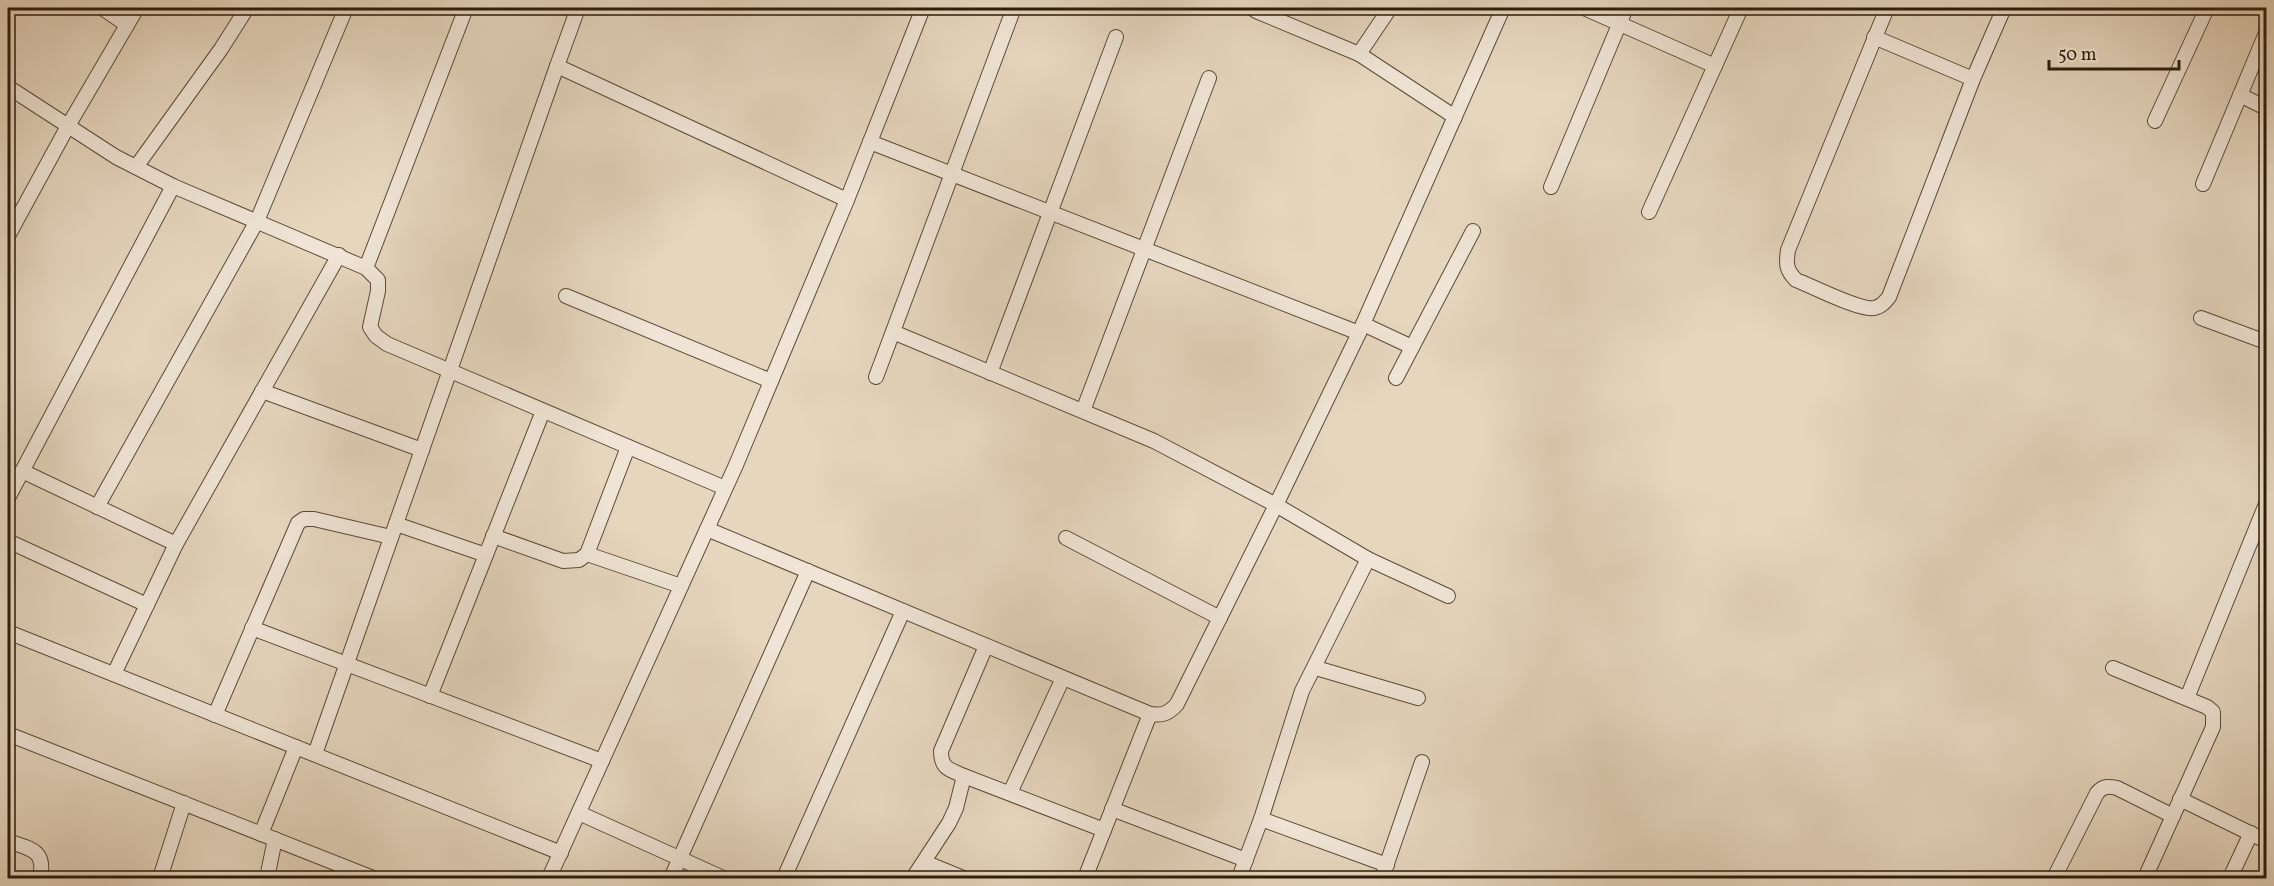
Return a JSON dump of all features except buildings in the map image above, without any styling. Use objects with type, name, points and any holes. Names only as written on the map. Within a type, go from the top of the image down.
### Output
[{"type":"street","points":[[102,8],[127,25]]},
{"type":"street","points":[[8,236],[68,126],[137,8]]},
{"type":"street","points":[[136,167],[221,49],[247,8]]},
{"type":"street","points":[[97,507],[257,221],[346,8]]},
{"type":"street","points":[[366,267],[466,8]]},
{"type":"street","points":[[315,754],[578,8]]},
{"type":"street","points":[[549,879],[707,529],[771,381],[847,200],[923,8]]},
{"type":"street","points":[[1252,8],[1359,54],[1455,117]]},
{"type":"street","points":[[1359,54],[1390,8]]},
{"type":"street","points":[[707,529],[1150,714],[1161,715],[1170,712],[1177,704],[1220,618],[1361,329],[1503,8]]},
{"type":"street","points":[[1584,8],[1715,66]]},
{"type":"street","points":[[1551,186],[1626,8]]},
{"type":"street","points":[[1649,212],[1742,8]]},
{"type":"street","points":[[1887,8],[1788,250],[1786,265],[1788,272],[1796,280],[1861,307],[1874,308],[1883,304],[1889,297],[1973,79],[2004,8]]},
{"type":"street","points":[[2155,121],[2207,8]]},
{"type":"street","points":[[876,377],[1012,13]]},
{"type":"street","points":[[2203,183],[2266,33]]},
{"type":"street","points":[[990,373],[1116,37]]},
{"type":"street","points":[[1874,37],[1973,79]]},
{"type":"street","points":[[557,66],[847,200]]},
{"type":"street","points":[[1083,411],[1209,78]]},
{"type":"street","points":[[8,87],[116,157],[173,186],[366,267],[378,280],[378,291],[370,327],[376,336],[387,344],[725,488]]},
{"type":"street","points":[[2240,95],[2266,108]]},
{"type":"street","points":[[870,142],[1144,249],[1412,347]]},
{"type":"street","points":[[8,498],[173,186]]},
{"type":"street","points":[[1396,378],[1473,231]]},
{"type":"street","points":[[114,674],[176,544],[339,255]]},
{"type":"street","points":[[566,296],[771,381]]},
{"type":"street","points":[[2201,318],[2266,342]]},
{"type":"street","points":[[893,332],[1154,441],[1276,505],[1368,559],[1448,596]]},
{"type":"street","points":[[262,391],[422,450]]},
{"type":"street","points":[[430,696],[543,411]]},
{"type":"street","points":[[494,536],[563,561],[579,560],[586,554],[628,447]]},
{"type":"street","points":[[22,471],[176,544]]},
{"type":"street","points":[[2187,698],[2266,504]]},
{"type":"street","points":[[215,715],[298,523],[304,519],[394,531],[486,555]]},
{"type":"street","points":[[1066,538],[1220,618]]},
{"type":"street","points":[[8,541],[147,605]]},
{"type":"street","points":[[586,554],[681,586]]},
{"type":"street","points":[[1239,879],[1302,692],[1316,668],[1368,559]]},
{"type":"street","points":[[670,879],[807,571]]},
{"type":"street","points":[[784,879],[903,611]]},
{"type":"street","points":[[252,628],[602,761]]},
{"type":"street","points":[[8,632],[561,853]]},
{"type":"street","points":[[986,646],[941,751],[941,761],[946,768],[964,776],[1104,830]]},
{"type":"street","points":[[1316,668],[1418,698]]},
{"type":"street","points":[[2113,668],[2207,706],[2213,712],[2213,727],[2145,879]]},
{"type":"street","points":[[1010,793],[1063,678]]},
{"type":"street","points":[[1085,879],[1150,714]]},
{"type":"street","points":[[8,734],[369,878]]},
{"type":"street","points":[[261,834],[296,747]]},
{"type":"street","points":[[1382,879],[1422,762]]},
{"type":"street","points":[[913,879],[949,823],[956,808],[964,776]]},
{"type":"street","points":[[2054,879],[2102,787],[2117,788],[2173,816]]},
{"type":"street","points":[[2181,799],[2266,841]]},
{"type":"street","points":[[160,879],[184,803]]},
{"type":"street","points":[[1112,809],[1246,860]]},
{"type":"street","points":[[579,813],[723,879]]},
{"type":"street","points":[[1261,819],[1387,865]]},
{"type":"street","points":[[2230,879],[2251,833]]},
{"type":"street","points":[[267,879],[275,840]]},
{"type":"street","points":[[8,841],[35,852],[41,858],[40,879]]},
{"type":"street","points":[[924,862],[963,879]]}]
